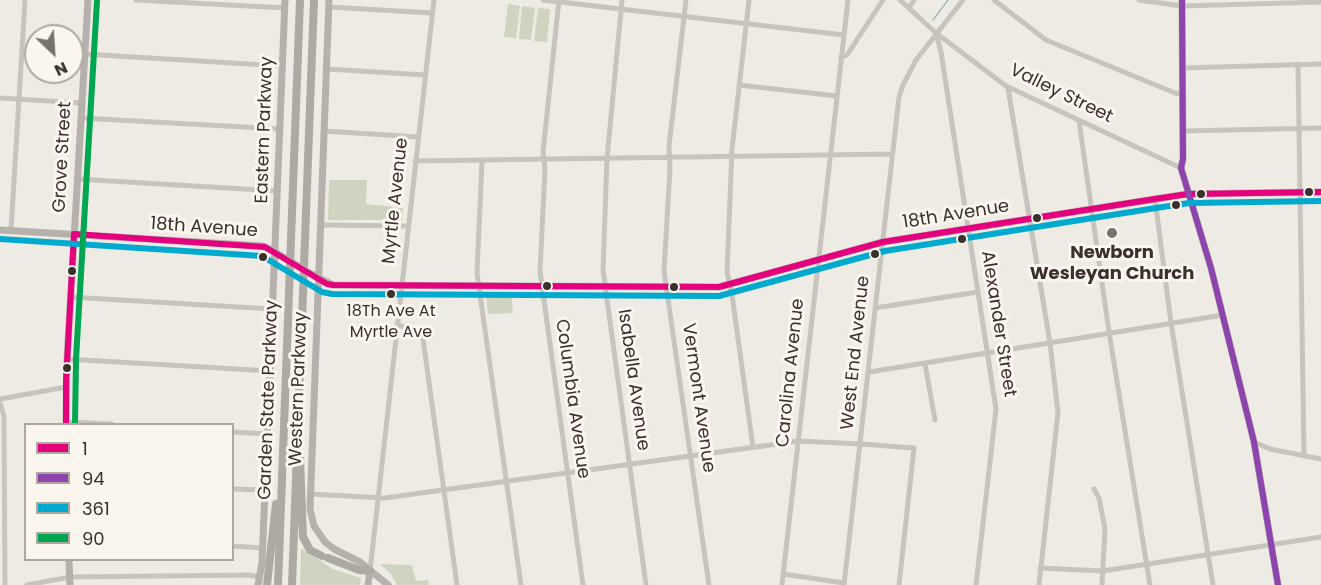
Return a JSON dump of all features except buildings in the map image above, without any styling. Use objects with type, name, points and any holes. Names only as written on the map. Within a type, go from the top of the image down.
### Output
[{"type":"highway","name":"Garden State Parkway","points":[[278,585],[300,0]]},
{"type":"highway","name":"Garden State Parkway","points":[[292,585],[297,396],[314,0]]},
{"type":"highway","points":[[297,396],[303,533],[308,548],[358,570],[370,571]]},
{"type":"highway","points":[[267,585],[282,446]]},
{"type":"main road","name":"Grove Street","points":[[84,54],[88,0]]},
{"type":"main road","name":"Western Parkway","points":[[329,3],[321,225],[316,277],[310,494],[312,518],[322,539],[334,549],[360,562],[388,585]]},
{"type":"main road","points":[[1182,3],[1181,168],[1211,268],[1254,442],[1278,585]]},
{"type":"main road","name":"Eastern Parkway","points":[[259,581],[263,548],[272,309],[277,253],[277,192],[285,4]]},
{"type":"main road","name":"Grove Street","points":[[66,423],[67,359],[82,84]]},
{"type":"main road","name":"18th Avenue","points":[[0,230],[263,246],[333,285],[718,287],[884,242],[968,228],[1188,194],[1321,192]]},
{"type":"main road","points":[[69,561],[70,581]]},
{"type":"main road","name":"Myrtle Avenue","points":[[368,585],[370,571]]},
{"type":"street","points":[[11,230],[25,0]]},
{"type":"street","points":[[136,0],[285,4]]},
{"type":"street","name":"Myrtle Avenue","points":[[370,571],[434,0]]},
{"type":"street","points":[[543,0],[844,35]]},
{"type":"street","name":"Isabella Avenue","points":[[622,0],[607,159],[603,264],[646,585]]},
{"type":"street","name":"Vermont Avenue","points":[[686,0],[669,158],[664,271],[709,585]]},
{"type":"street","points":[[749,0],[732,157],[727,272],[753,447]]},
{"type":"street","name":"Carolina Avenue","points":[[782,585],[848,0]]},
{"type":"street","points":[[841,57],[847,55],[883,0]]},
{"type":"street","name":"Valley Street","points":[[900,0],[936,33],[1008,88],[1181,168]]},
{"type":"street","points":[[909,8],[914,0]]},
{"type":"street","name":"West End Avenue","points":[[844,584],[899,97],[916,60],[963,0]]},
{"type":"street","points":[[994,0],[1046,40],[1175,93],[1183,94]]},
{"type":"street","points":[[1139,0],[1182,3],[1321,2]]},
{"type":"street","name":"Columbia Avenue","points":[[560,1],[544,160],[540,271],[583,585]]},
{"type":"street","points":[[329,3],[432,13]]},
{"type":"street","name":"Alexander Street","points":[[936,33],[941,52],[996,409],[976,585]]},
{"type":"street","points":[[84,54],[282,66]]},
{"type":"street","points":[[1298,64],[1304,456]]},
{"type":"street","points":[[1183,68],[1321,64]]},
{"type":"street","points":[[327,69],[425,75]]},
{"type":"street","points":[[739,85],[837,96]]},
{"type":"street","points":[[1008,88],[1050,344],[1058,413],[1039,585]]},
{"type":"street","points":[[0,98],[81,103]]},
{"type":"street","points":[[81,118],[280,129]]},
{"type":"street","points":[[1079,121],[1150,585]]},
{"type":"street","points":[[1183,131],[1321,128]]},
{"type":"street","points":[[324,131],[418,137]]},
{"type":"street","points":[[415,162],[892,154]]},
{"type":"street","points":[[482,161],[477,270],[521,585]]},
{"type":"street","points":[[77,179],[277,192]]},
{"type":"street","points":[[1155,199],[1171,323],[1213,585]]},
{"type":"street","points":[[321,225],[408,226]]},
{"type":"street","points":[[875,308],[978,292]]},
{"type":"street","points":[[70,297],[272,309]]},
{"type":"street","points":[[869,372],[1223,315]]},
{"type":"street","points":[[397,325],[416,330],[423,339],[457,585]]},
{"type":"street","points":[[67,359],[270,371]]},
{"type":"street","points":[[925,364],[936,420]]},
{"type":"street","points":[[5,585],[4,416],[0,404],[66,387]]},
{"type":"street","points":[[234,432],[267,434]]},
{"type":"street","points":[[310,494],[377,498],[799,441],[914,448],[899,585]]},
{"type":"street","points":[[1254,442],[1270,449],[1321,459]]},
{"type":"street","points":[[234,489],[265,490]]},
{"type":"street","points":[[1094,489],[1099,498],[1105,529],[1102,585]]},
{"type":"street","points":[[1040,568],[1103,571],[1321,537]]},
{"type":"street","points":[[234,546],[263,548]]},
{"type":"street","points":[[783,574],[844,584]]},
{"type":"street","points":[[27,585],[70,581],[249,575],[259,581]]},
{"type":"green space","points":[[508,4],[520,6],[516,38],[504,37]]},
{"type":"green space","points":[[522,6],[535,8],[531,40],[519,39]]},
{"type":"green space","points":[[538,8],[550,9],[547,42],[534,41]]},
{"type":"green space","points":[[329,180],[367,180],[366,204],[403,208],[402,220],[328,220]]},
{"type":"green space","points":[[486,293],[511,293],[513,313],[488,314]]},
{"type":"green space","points":[[301,548],[333,569],[361,578],[360,585],[300,585]]},
{"type":"green space","points":[[380,564],[412,565],[416,581],[428,580],[429,585],[397,585],[391,574]]},
{"type":"waterway","points":[[933,20],[948,0]]},
{"type":"transit line","name":"94","points":[[1182,0],[1183,159],[1181,168],[1211,268],[1254,442],[1278,585]]},
{"type":"transit line","name":"90","points":[[75,423],[76,359],[97,1]]},
{"type":"transit line","name":"1","points":[[74,234],[265,247],[327,284],[333,285],[719,287],[883,242],[1155,199],[1188,194],[1321,192]]},
{"type":"transit line","name":"361","points":[[0,239],[262,256],[322,292],[332,294],[719,296],[885,251],[1156,208],[1189,203],[1321,201]]},
{"type":"transit line","name":"1","points":[[66,423],[74,234]]},
{"type":"place","name":"Newborn Wesleyan Church","points":[[1112,233]]},
{"type":"place","name":"18Th Ave At Myrtle Ave","points":[[391,294]]}]
